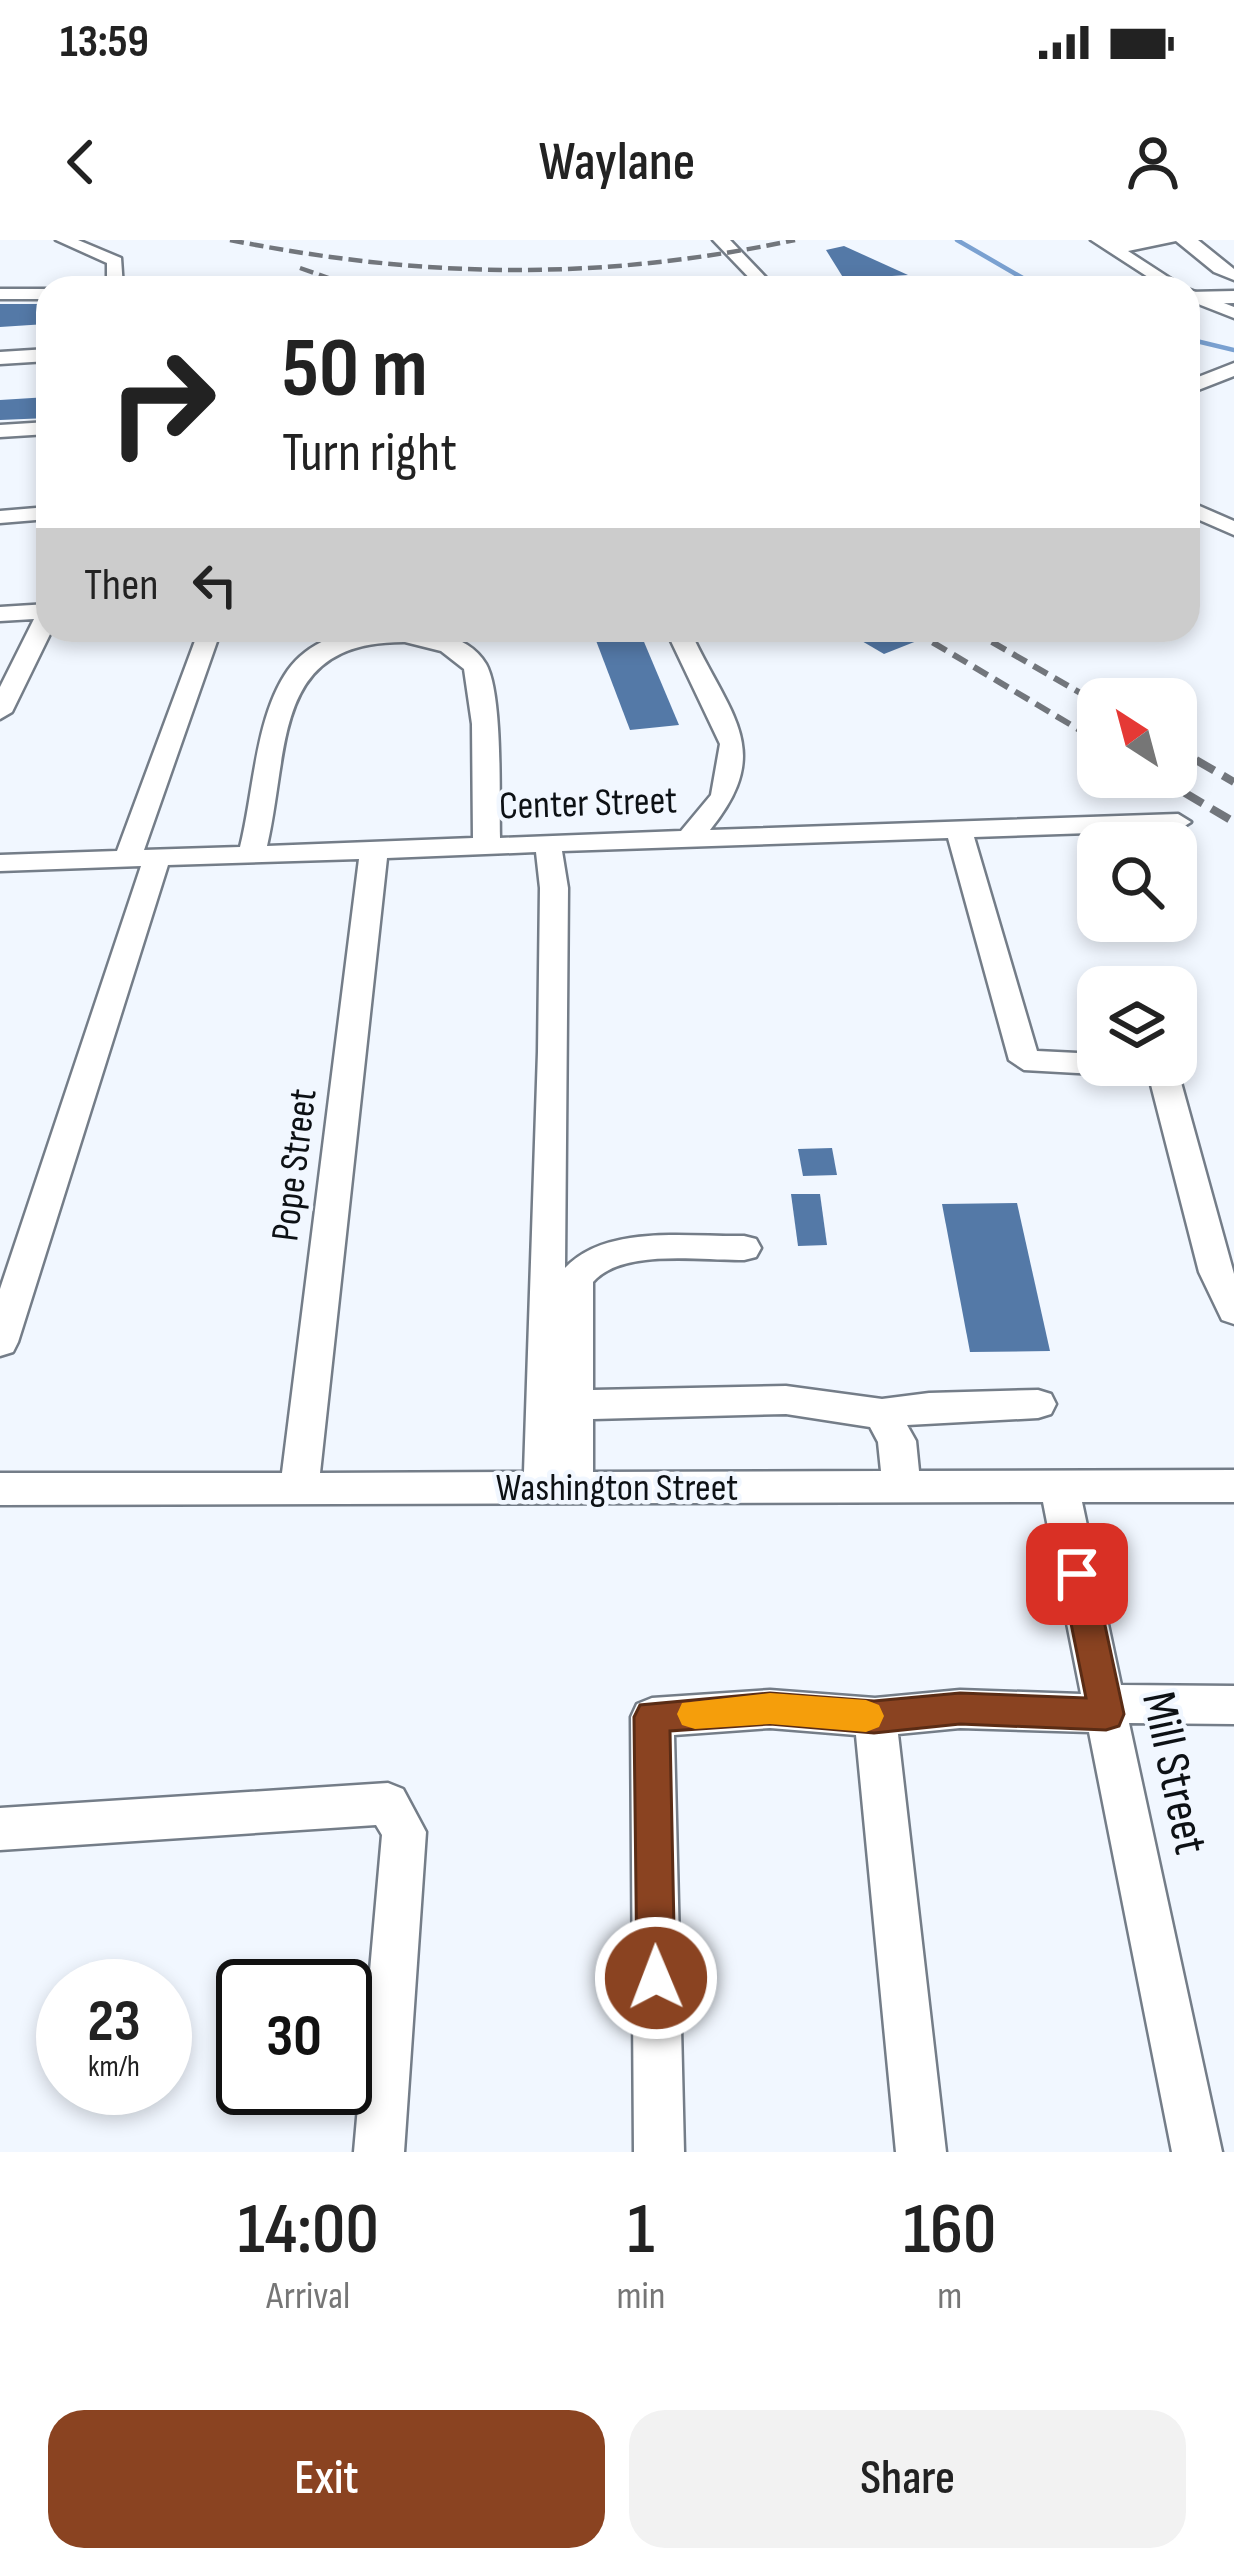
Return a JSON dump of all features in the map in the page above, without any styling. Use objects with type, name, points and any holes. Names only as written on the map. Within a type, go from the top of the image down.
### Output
[{"type":"main road","points":[[1200,296],[1234,297]]},
{"type":"main road","points":[[0,358],[36,356]]},
{"type":"street","points":[[64,240],[115,261],[115,276]]},
{"type":"street","points":[[721,240],[756,276]]},
{"type":"street","points":[[1105,244],[1168,240]]},
{"type":"street","points":[[1192,240],[1217,268],[1234,274]]},
{"type":"street","points":[[1105,244],[1156,276]]},
{"type":"street","points":[[0,294],[36,294]]},
{"type":"street","points":[[1200,300],[1234,314]]},
{"type":"street","points":[[1200,304],[1234,328]]},
{"type":"street","points":[[1200,387],[1234,369]]},
{"type":"street","points":[[1200,391],[1234,385]]},
{"type":"street","points":[[0,431],[36,429]]},
{"type":"street","points":[[1200,513],[1234,529]]},
{"type":"street","points":[[0,517],[36,514]]},
{"type":"street","points":[[0,614],[36,613]]},
{"type":"street","points":[[0,712],[36,638]]},
{"type":"street","points":[[0,1342],[206,642]]},
{"type":"street","points":[[252,854],[280,709],[292,675],[323,650],[346,642]]},
{"type":"street","points":[[439,642],[476,667],[484,724],[487,846]]},
{"type":"street","points":[[683,642],[733,744],[724,796],[688,839]]},
{"type":"street","name":"Center Street","points":[[0,863],[1077,826]]},
{"type":"street","points":[[959,830],[1024,1060],[1077,1063]]},
{"type":"street","points":[[548,844],[554,888],[558,1489]]},
{"type":"street","name":"Pope Street","points":[[299,1490],[374,850]]},
{"type":"street","points":[[1167,1086],[1216,1272],[1234,1311]]},
{"type":"street","points":[[558,1489],[575,1405],[576,1279],[594,1259],[641,1250],[744,1248]]},
{"type":"street","points":[[575,1405],[786,1400],[882,1414],[929,1407],[1037,1404]]},
{"type":"street","points":[[882,1414],[897,1441],[901,1487]]},
{"type":"street","name":"Mill Street","points":[[1059,1486],[1197,2152]]},
{"type":"street","name":"Washington Street","points":[[0,1489],[1234,1486]]},
{"type":"street","points":[[659,2152],[652,1717],[770,1709],[874,1717],[960,1709],[1234,1705]]},
{"type":"street","points":[[874,1717],[921,2152]]},
{"type":"street","points":[[0,1828],[388,1804],[404,1832],[379,2152]]},
{"type":"building","points":[[844,246],[908,275],[842,276],[826,250]]},
{"type":"building","points":[[0,304],[36,304],[36,325],[0,327]]},
{"type":"building","points":[[36,398],[36,418],[0,420],[0,400]]},
{"type":"building","points":[[597,642],[644,642],[679,725],[630,730]]},
{"type":"building","points":[[864,642],[914,642],[884,654]]},
{"type":"building","points":[[832,1148],[837,1175],[803,1176],[798,1149]]},
{"type":"building","points":[[791,1194],[820,1194],[827,1245],[798,1246]]},
{"type":"building","points":[[1017,1203],[1050,1351],[970,1352],[942,1204]]},
{"type":"waterway","points":[[957,240],[1019,276]]},
{"type":"waterway","points":[[1200,342],[1234,350]]},
{"type":"railway","points":[[230,240],[374,262],[513,270],[652,263],[795,240]]},
{"type":"railway","points":[[300,268],[323,276]]},
{"type":"railway","points":[[932,642],[1077,728]]},
{"type":"railway","points":[[992,642],[1077,691]]},
{"type":"railway","points":[[1197,761],[1234,782]]},
{"type":"railway","points":[[1197,761],[1201,763]]},
{"type":"railway","points":[[1193,798],[1234,822]]},
{"type":"slow traffic","points":[[695,1714],[770,1709],[866,1716]]},
{"type":"route","points":[[656,1978],[652,1717],[770,1709],[874,1717],[960,1709],[1106,1714],[1077,1574]]}]
